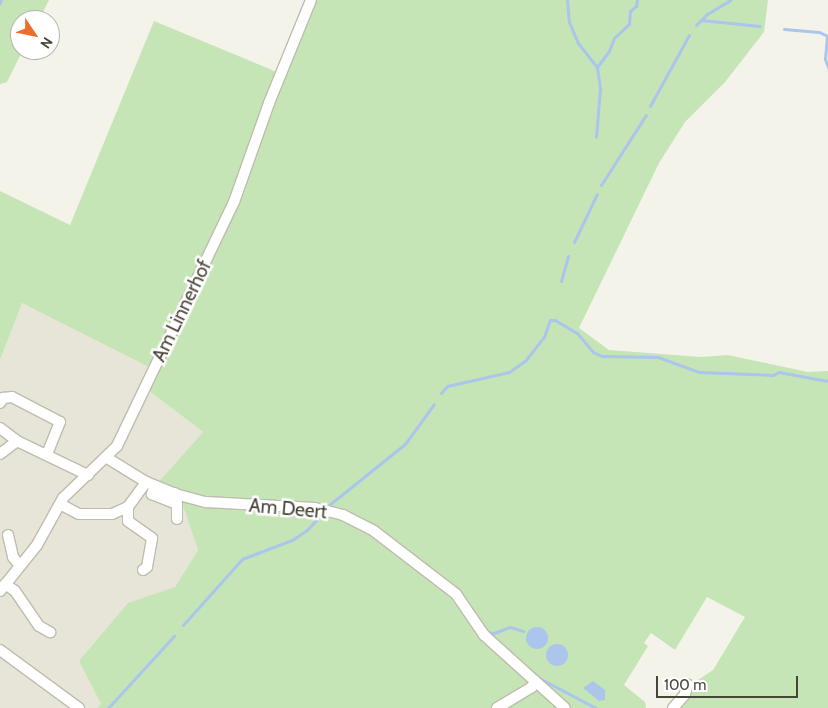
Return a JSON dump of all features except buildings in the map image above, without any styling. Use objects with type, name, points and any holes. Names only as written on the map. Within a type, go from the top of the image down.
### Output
[{"type":"street","name":"Am Linnerhof","points":[[3,588],[37,544],[60,504],[117,446],[234,202],[268,103],[311,0]]},
{"type":"street","points":[[0,403],[3,398],[12,396],[60,422],[48,454]]},
{"type":"street","points":[[0,428],[16,441],[48,454],[88,475]]},
{"type":"street","points":[[0,454],[16,441]]},
{"type":"street","name":"Am Deert","points":[[107,458],[176,498],[206,502],[315,508],[343,515],[374,531],[456,594],[484,635],[565,708]]},
{"type":"street","points":[[60,504],[79,514],[112,514],[128,506],[150,484]]},
{"type":"street","points":[[176,498],[177,519]]},
{"type":"street","points":[[128,506],[128,521],[152,538],[147,567],[143,570]]},
{"type":"street","points":[[8,535],[13,557],[20,566]]},
{"type":"street","points":[[3,588],[14,591],[39,626],[50,632]]},
{"type":"street","points":[[0,650],[80,708]]},
{"type":"street","points":[[497,708],[532,687],[535,681]]},
{"type":"street","points":[[673,708],[688,684]]},
{"type":"shaded area","points":[[22,303],[145,362],[156,372],[148,390],[203,432],[158,484],[180,497],[198,550],[175,587],[79,661],[101,704],[97,708],[0,708],[0,360]]},
{"type":"green space","points":[[0,0],[49,0],[44,10],[10,10],[10,60],[18,60],[7,82],[0,84]]},
{"type":"green space","points":[[315,0],[768,0],[764,32],[725,82],[685,122],[659,163],[579,328],[609,350],[701,357],[728,355],[808,372],[828,371],[828,708],[676,708],[684,701],[692,684],[713,670],[745,617],[707,597],[675,650],[651,633],[644,643],[648,646],[624,685],[645,702],[646,708],[97,708],[101,704],[79,661],[128,603],[175,587],[198,550],[180,497],[213,505],[339,515],[367,531],[385,534],[339,512],[316,507],[206,501],[157,484],[203,432],[148,390],[236,202],[293,46]]},
{"type":"green space","points":[[154,21],[277,72],[230,201],[209,248],[151,368],[22,303],[0,360],[0,191],[70,225]]},
{"type":"water","points":[[537,627],[547,634],[548,638],[541,648],[537,649],[527,642],[526,638],[533,628]]},
{"type":"water","points":[[557,644],[565,647],[568,655],[565,663],[557,666],[549,663],[546,655],[549,647]]},
{"type":"water","points":[[593,681],[605,690],[605,700],[599,701],[583,688]]},
{"type":"waterway","points":[[567,0],[569,22],[578,43],[597,67],[600,89],[596,137]]},
{"type":"waterway","points":[[597,67],[609,51],[614,38],[629,24],[630,11],[636,6],[637,0]]},
{"type":"waterway","points":[[696,25],[707,14],[730,0]]},
{"type":"waterway","points":[[701,20],[760,26]]},
{"type":"waterway","points":[[784,29],[819,32],[828,36]]},
{"type":"waterway","points":[[650,106],[689,35]]},
{"type":"waterway","points":[[827,36],[825,59],[828,67]]},
{"type":"waterway","points":[[601,185],[646,115]]},
{"type":"waterway","points":[[574,242],[597,194]]},
{"type":"waterway","points":[[561,281],[568,256]]},
{"type":"waterway","points":[[441,393],[447,386],[509,372],[525,361],[544,337],[550,320],[555,320],[577,333],[593,352],[602,356],[658,357],[699,372],[773,375],[779,372],[828,381]]},
{"type":"waterway","points":[[359,518],[329,505],[405,444],[434,404]]},
{"type":"waterway","points":[[183,625],[242,559],[292,540],[307,530],[320,516]]},
{"type":"waterway","points":[[485,632],[494,633],[510,627],[523,631]]},
{"type":"waterway","points":[[108,708],[174,636]]},
{"type":"waterway","points":[[539,678],[596,708]]}]
